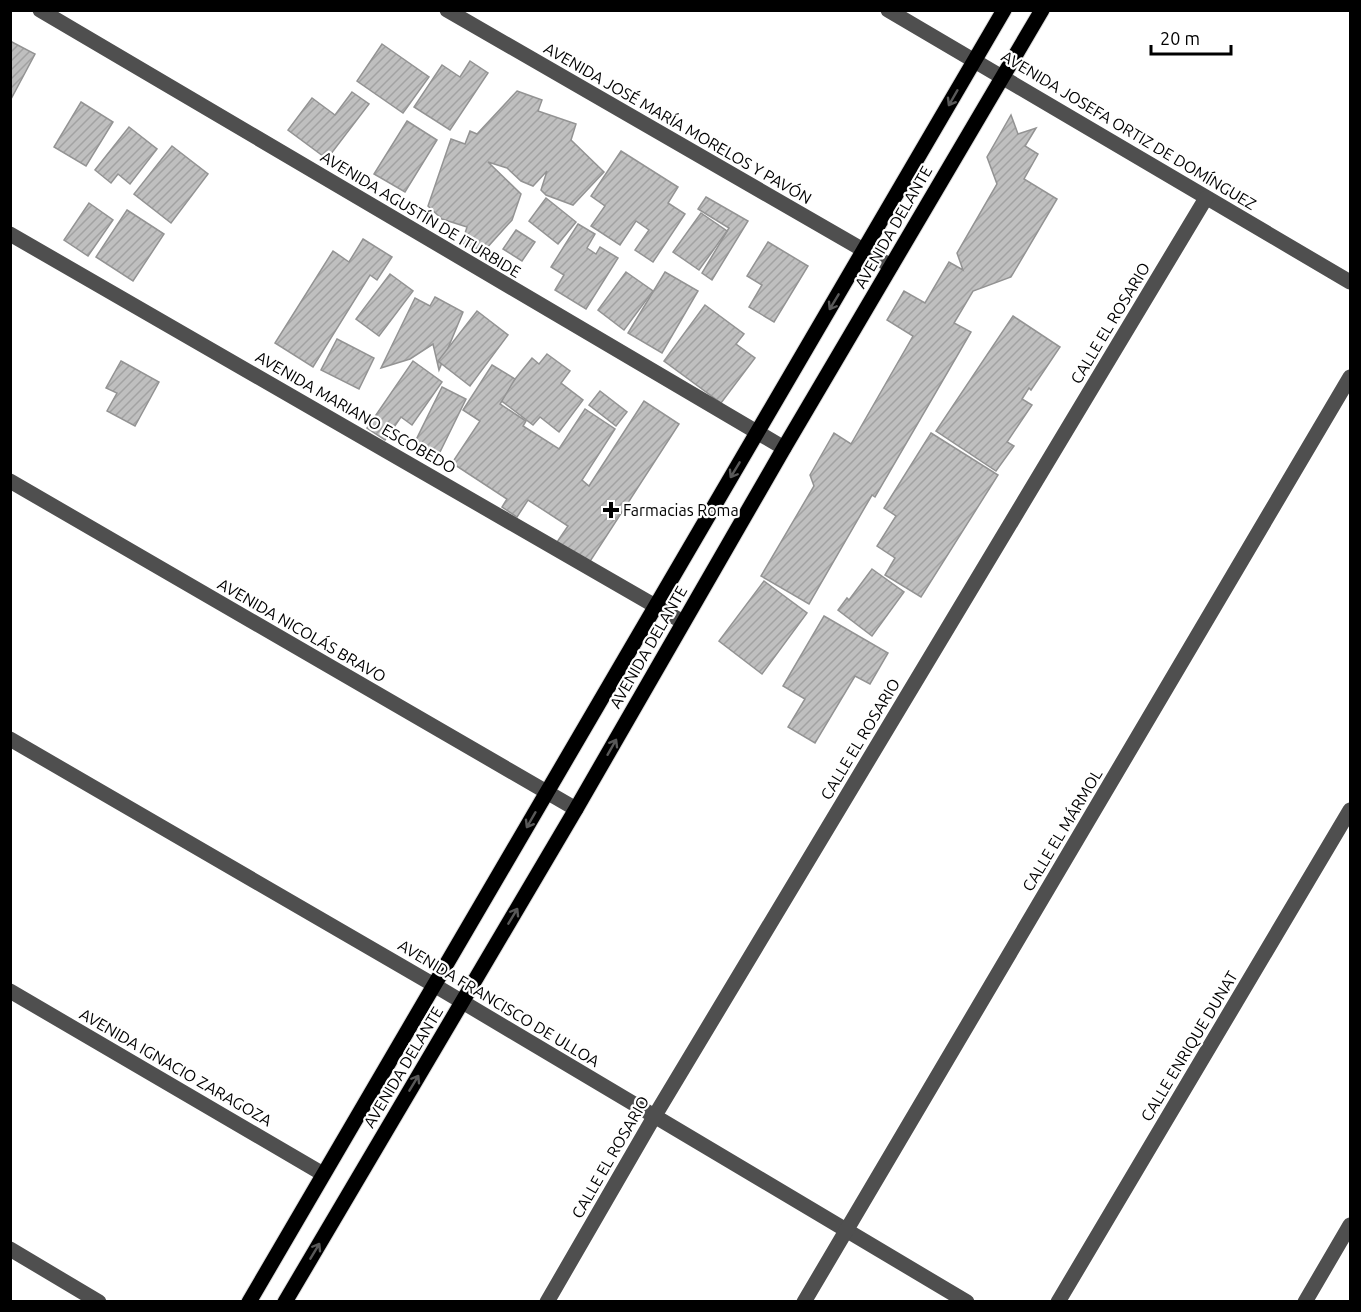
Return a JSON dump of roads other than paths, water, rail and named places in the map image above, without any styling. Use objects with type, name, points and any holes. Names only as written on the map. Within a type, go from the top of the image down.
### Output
[{"type":"main road","name":"AVENIDA DELANTE","points":[[249,1302],[1004,10]]},
{"type":"main road","name":"AVENIDA DELANTE","points":[[285,1302],[576,809],[784,448],[1042,10]]},
{"type":"street","name":"AVENIDA AGUSTÍN DE ITURBIDE","points":[[40,10],[784,448]]},
{"type":"street","name":"AVENIDA JOSÉ MARÍA MORELOS Y PAVÓN","points":[[447,10],[891,266]]},
{"type":"street","name":"AVENIDA JOSEFA ORTIZ DE DOMÍNGUEZ","points":[[888,10],[1350,282]]},
{"type":"street","name":"CALLE EL ROSARIO","points":[[547,1302],[654,1117],[1206,198]]},
{"type":"street","name":"AVENIDA MARIANO ESCOBEDO","points":[[10,234],[683,622]]},
{"type":"street","name":"CALLE EL MÁRMOL","points":[[804,1302],[1350,377]]},
{"type":"street","name":"AVENIDA NICOLÁS BRAVO","points":[[10,481],[576,809]]},
{"type":"street","name":"AVENIDA FRANCISCO DE ULLOA","points":[[10,739],[434,985],[967,1302]]},
{"type":"street","name":"CALLE ENRIQUE DUNAT","points":[[1058,1302],[1350,810]]},
{"type":"street","name":"AVENIDA IGNACIO ZARAGOZA","points":[[10,991],[323,1174]]},
{"type":"street","points":[[1305,1302],[1350,1225]]},
{"type":"street","points":[[10,1250],[99,1302]]},
{"type":"place","name":"Farmacias Roma","points":[[611,510]]}]
